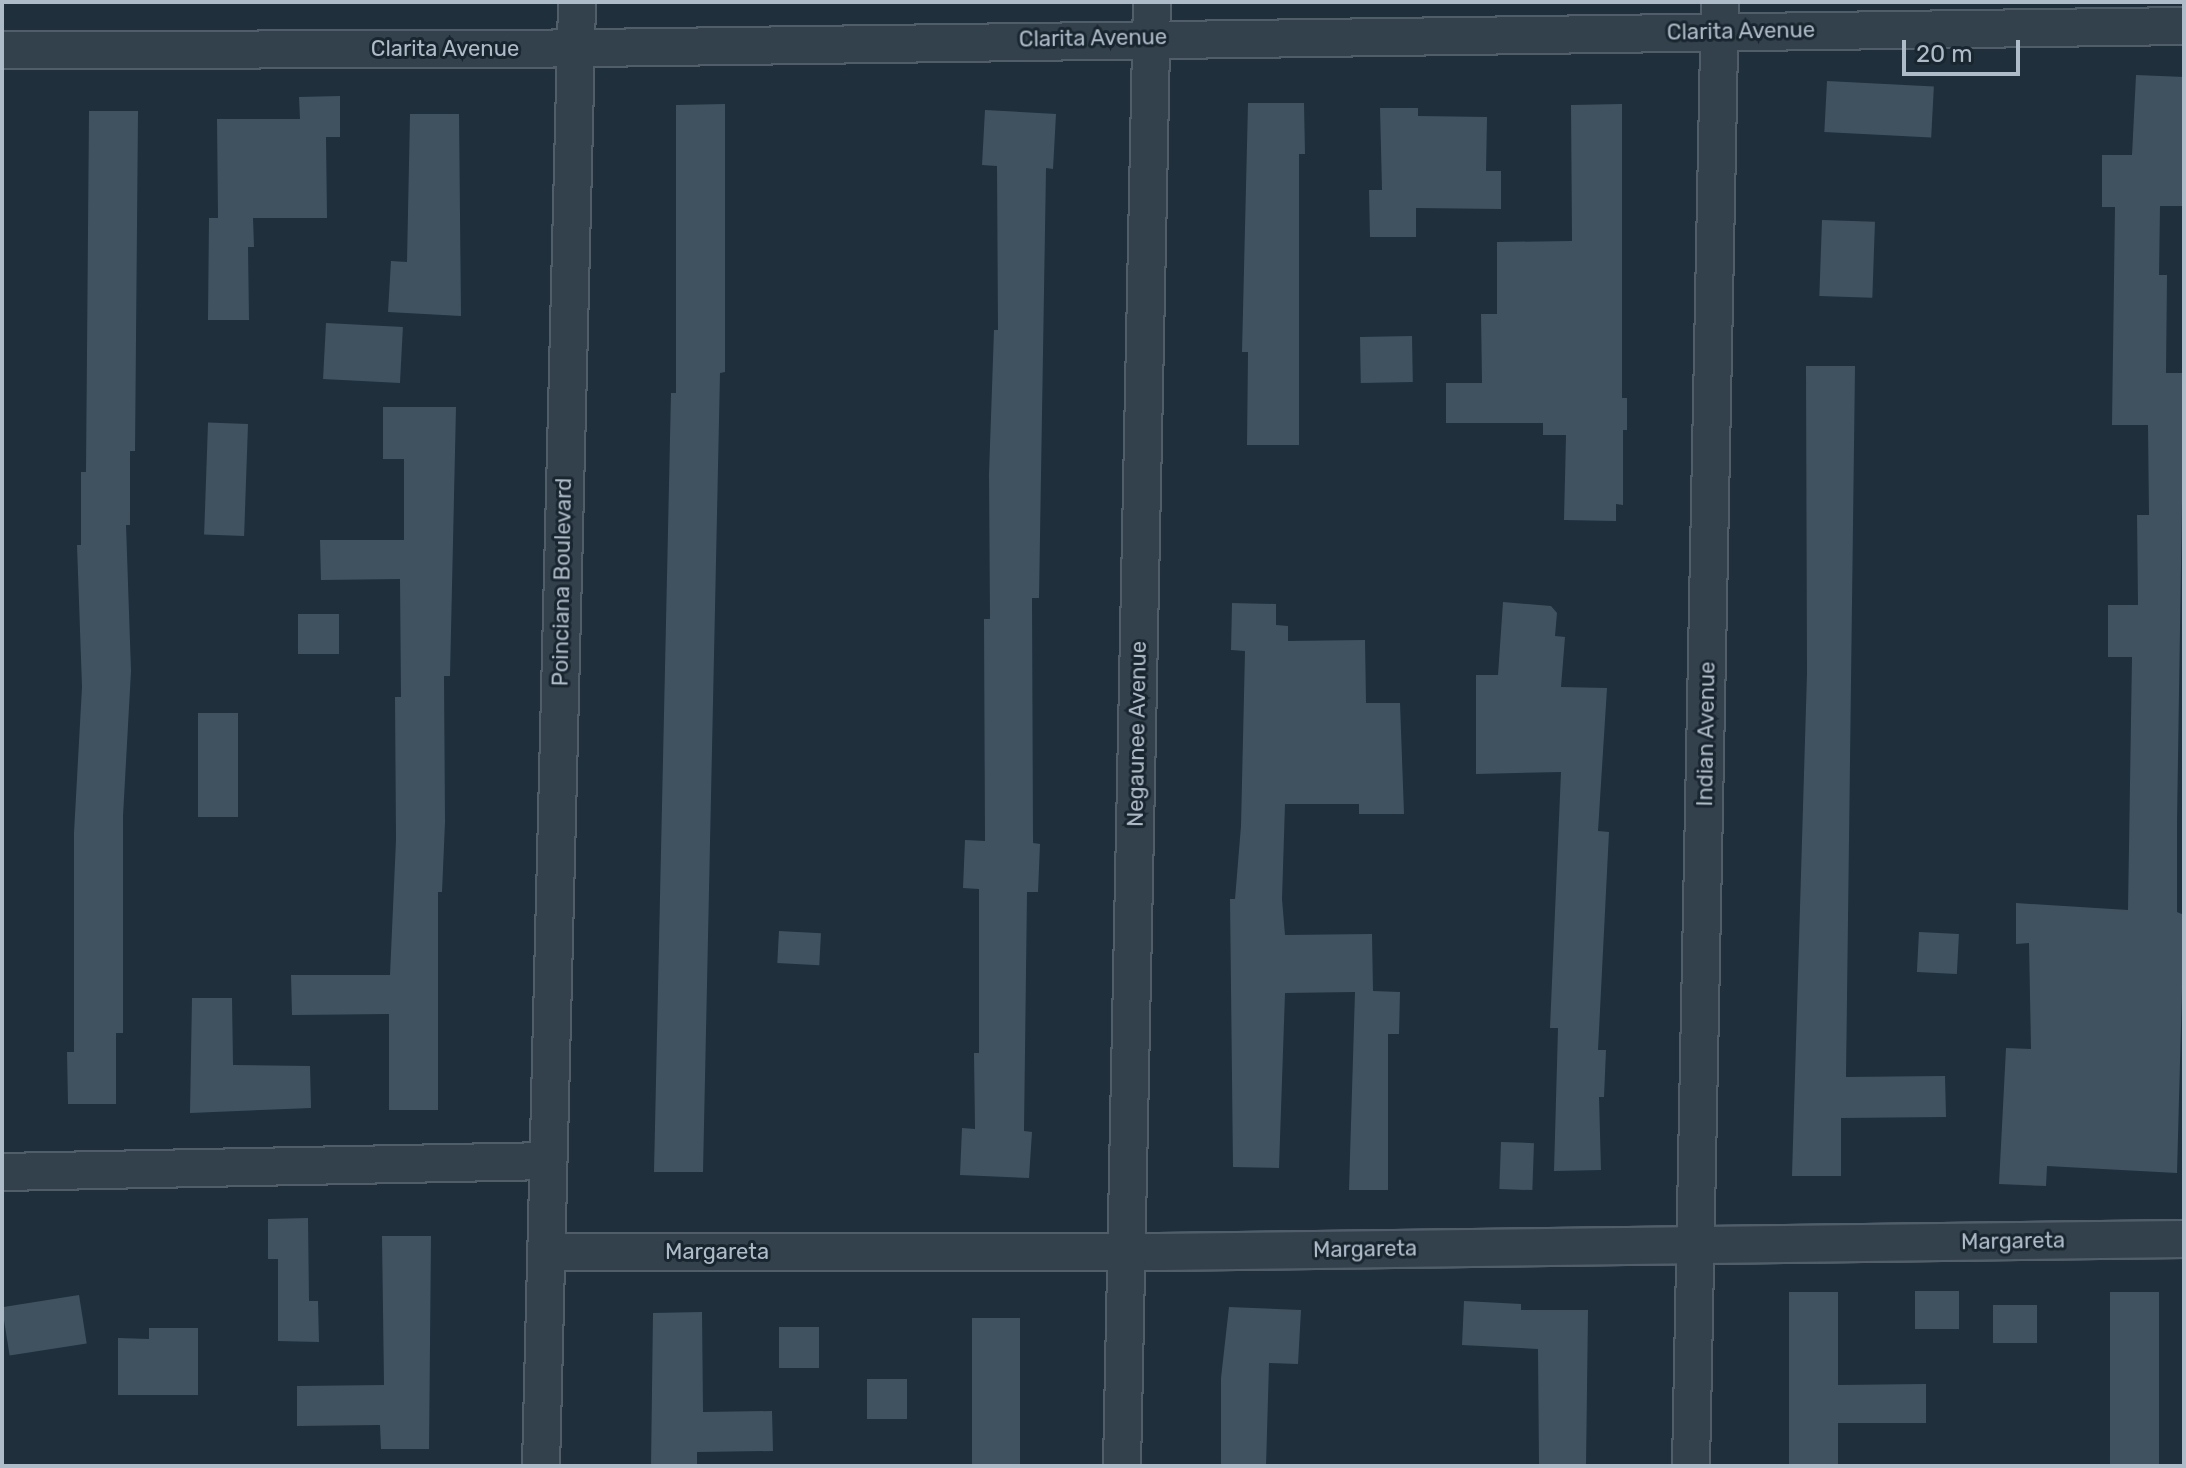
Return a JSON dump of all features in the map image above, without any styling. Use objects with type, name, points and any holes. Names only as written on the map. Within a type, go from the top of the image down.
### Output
[{"type":"street","name":"Poinciana Boulevard","points":[[546,1252],[577,2]]},
{"type":"street","name":"Clarita Avenue","points":[[2,50],[575,48],[1152,19],[1720,17],[2184,26]]},
{"type":"street","name":"Indian Avenue","points":[[1691,1466],[1720,17]]},
{"type":"street","name":"Negaunee Avenue","points":[[1122,1466],[1152,19]]},
{"type":"street","points":[[2,1172],[548,1161]]},
{"type":"street","name":"Margareta","points":[[546,1252],[1126,1252],[2184,1239]]},
{"type":"street","points":[[541,1466],[546,1252]]},
{"type":"building","points":[[2136,75],[2184,77],[2184,206],[2160,206],[2159,275],[2167,275],[2166,373],[2184,373],[2177,912],[2184,915],[2177,1173],[2047,1166],[2046,1186],[1999,1184],[2006,1048],[2031,1049],[2029,943],[2016,944],[2016,903],[2128,910],[2132,657],[2108,657],[2108,605],[2138,605],[2137,515],[2149,515],[2148,425],[2112,425],[2115,207],[2102,207],[2102,155],[2132,155]]},
{"type":"building","points":[[1827,81],[1934,87],[1931,138],[1824,132]]},
{"type":"building","points":[[340,96],[340,137],[326,137],[327,218],[253,218],[254,247],[248,247],[249,320],[208,320],[209,218],[218,218],[217,119],[300,119],[299,97]]},
{"type":"building","points":[[1248,103],[1304,103],[1305,154],[1299,154],[1299,445],[1247,445],[1248,352],[1242,352]]},
{"type":"building","points":[[725,104],[725,372],[720,373],[703,1172],[654,1172],[671,393],[676,393],[676,105]]},
{"type":"building","points":[[1622,104],[1622,398],[1627,398],[1627,430],[1623,430],[1623,505],[1616,504],[1616,521],[1564,520],[1566,435],[1543,435],[1543,423],[1446,423],[1446,383],[1482,383],[1481,314],[1497,314],[1497,242],[1572,241],[1571,105]]},
{"type":"building","points":[[1380,108],[1418,108],[1418,116],[1487,117],[1486,171],[1501,171],[1501,209],[1416,208],[1416,237],[1370,237],[1369,190],[1382,190]]},
{"type":"building","points":[[985,110],[1056,114],[1053,169],[1046,168],[1039,598],[1032,598],[1033,843],[1040,844],[1038,892],[1027,892],[1024,1131],[1032,1132],[1029,1178],[960,1175],[962,1128],[975,1129],[974,1053],[979,1053],[979,889],[963,888],[965,840],[985,841],[984,619],[990,619],[989,474],[994,330],[998,330],[997,166],[982,165]]},
{"type":"building","points":[[89,111],[138,111],[135,451],[130,451],[130,525],[126,525],[131,671],[123,816],[123,1033],[116,1033],[116,1104],[68,1104],[67,1052],[74,1052],[74,833],[82,687],[77,545],[81,545],[81,472],[86,472]]},
{"type":"building","points":[[410,114],[459,114],[461,316],[388,312],[391,261],[407,262]]},
{"type":"building","points":[[1822,220],[1875,222],[1872,298],[1819,296]]},
{"type":"building","points":[[326,323],[403,327],[400,383],[323,379]]},
{"type":"building","points":[[1412,336],[1413,382],[1361,383],[1360,337]]},
{"type":"building","points":[[1806,366],[1855,366],[1846,1077],[1945,1076],[1946,1117],[1841,1118],[1841,1176],[1792,1176],[1807,673]]},
{"type":"building","points":[[383,407],[456,407],[450,676],[444,676],[445,822],[442,892],[438,892],[438,1110],[389,1110],[389,1014],[292,1015],[291,975],[390,975],[396,840],[395,697],[401,697],[400,579],[321,580],[320,540],[404,540],[404,459],[383,459]]},
{"type":"building","points":[[208,423],[248,424],[244,536],[204,535]]},
{"type":"building","points":[[1503,602],[1551,606],[1557,613],[1555,636],[1565,637],[1561,687],[1607,688],[1598,831],[1609,832],[1598,1050],[1606,1050],[1604,1097],[1599,1097],[1601,1170],[1554,1171],[1558,1028],[1550,1028],[1561,772],[1476,774],[1476,675],[1498,675]]},
{"type":"building","points":[[1232,603],[1276,604],[1276,625],[1288,626],[1288,641],[1365,640],[1366,703],[1400,703],[1404,814],[1359,814],[1359,804],[1285,804],[1282,899],[1285,935],[1372,934],[1373,991],[1400,992],[1399,1034],[1388,1034],[1388,1190],[1349,1190],[1355,992],[1285,993],[1279,1168],[1233,1167],[1230,899],[1235,899],[1241,826],[1245,651],[1231,650]]},
{"type":"building","points":[[298,614],[339,614],[339,654],[298,654]]},
{"type":"building","points":[[198,713],[238,713],[238,817],[198,817]]},
{"type":"building","points":[[779,931],[821,933],[819,965],[777,963]]},
{"type":"building","points":[[1919,932],[1959,934],[1957,974],[1917,972]]},
{"type":"building","points":[[192,998],[232,998],[233,1065],[310,1066],[311,1108],[190,1113]]},
{"type":"building","points":[[1501,1142],[1534,1143],[1532,1190],[1499,1189]]},
{"type":"building","points":[[308,1218],[309,1301],[318,1301],[319,1342],[278,1341],[278,1259],[268,1259],[268,1219]]},
{"type":"building","points":[[382,1236],[431,1236],[429,1449],[381,1449],[380,1425],[297,1426],[297,1386],[384,1385]]},
{"type":"building","points":[[1915,1291],[1959,1291],[1959,1329],[1915,1329]]},
{"type":"building","points":[[1789,1292],[1838,1292],[1838,1385],[1926,1384],[1926,1423],[1838,1423],[1838,1466],[1789,1466]]},
{"type":"building","points":[[2110,1292],[2159,1292],[2159,1466],[2110,1466]]},
{"type":"building","points":[[79,1295],[87,1343],[10,1356],[2,1307]]},
{"type":"building","points":[[1464,1301],[1521,1304],[1521,1310],[1588,1310],[1586,1466],[1539,1466],[1538,1349],[1462,1345]]},
{"type":"building","points":[[1993,1305],[2037,1305],[2037,1343],[1993,1343]]},
{"type":"building","points":[[1229,1307],[1301,1310],[1298,1364],[1269,1363],[1266,1466],[1221,1466],[1221,1378]]},
{"type":"building","points":[[702,1312],[703,1412],[772,1411],[773,1451],[697,1452],[697,1466],[651,1466],[653,1313]]},
{"type":"building","points":[[972,1318],[1020,1318],[1020,1466],[972,1466]]},
{"type":"building","points":[[779,1327],[819,1327],[819,1368],[779,1368]]},
{"type":"building","points":[[149,1328],[198,1328],[198,1395],[118,1395],[118,1338],[149,1339]]},
{"type":"building","points":[[867,1379],[907,1379],[907,1419],[867,1419]]}]
